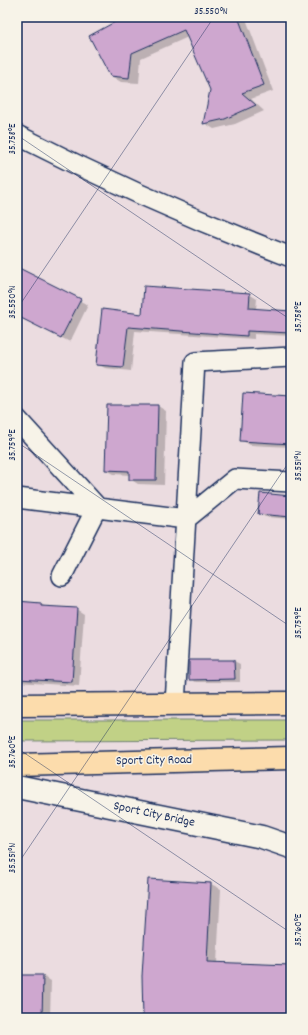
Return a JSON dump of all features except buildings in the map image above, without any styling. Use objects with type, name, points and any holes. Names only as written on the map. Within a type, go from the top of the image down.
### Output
[{"type":"main road","points":[[17,704],[291,703]]},
{"type":"main road","name":"Sport City Road","points":[[17,765],[291,758]]},
{"type":"main road","name":"Sport City Bridge","points":[[17,787],[262,837],[291,847]]},
{"type":"street","points":[[17,135],[57,156],[244,239],[291,257]]},
{"type":"street","points":[[175,704],[194,362],[291,357]]},
{"type":"street","points":[[17,419],[97,507]]},
{"type":"street","points":[[17,498],[97,507],[186,520],[235,479],[291,482]]},
{"type":"street","points":[[62,576],[97,507]]},
{"type":"green space","points":[[17,720],[291,720],[291,740],[17,741]]}]
